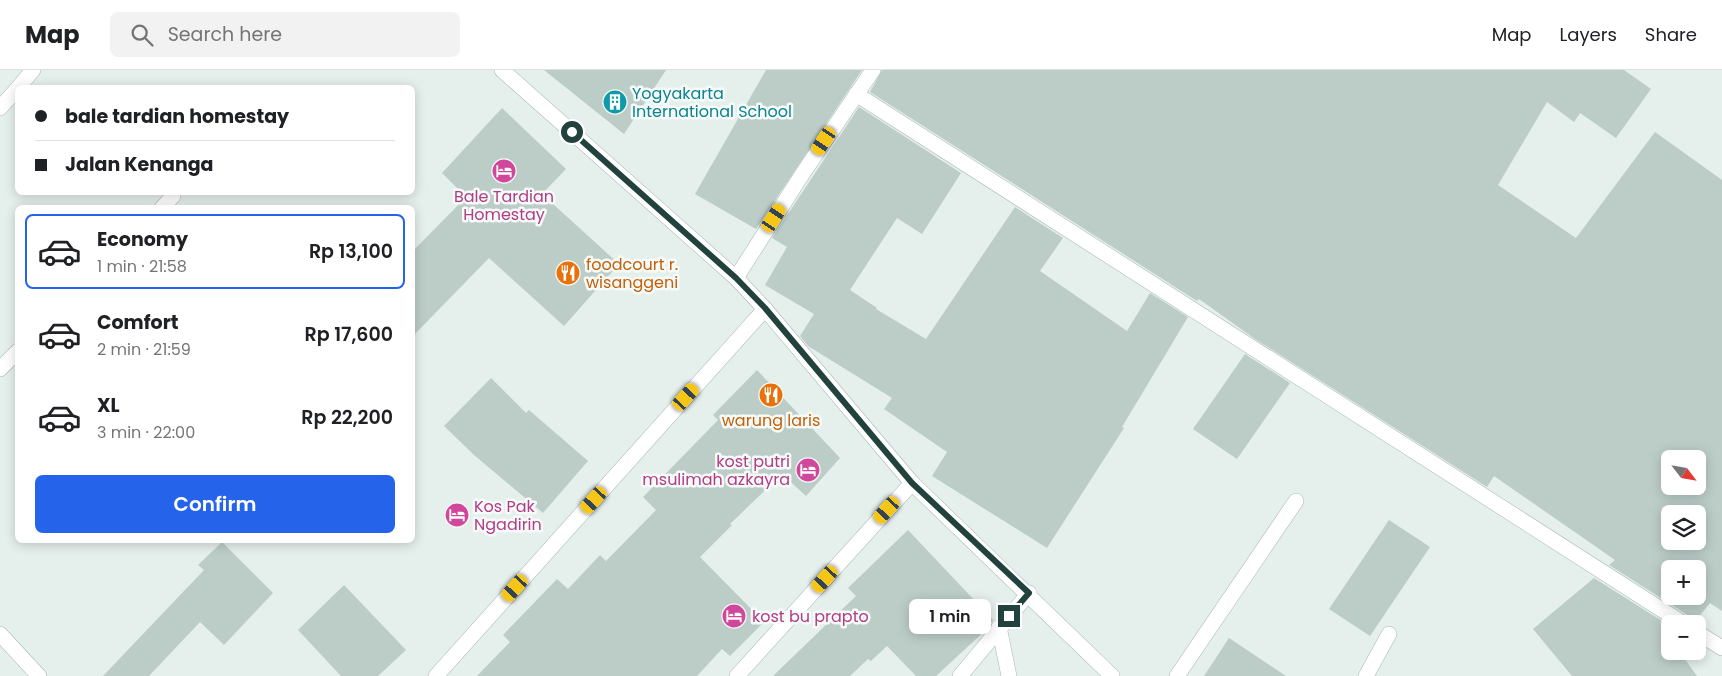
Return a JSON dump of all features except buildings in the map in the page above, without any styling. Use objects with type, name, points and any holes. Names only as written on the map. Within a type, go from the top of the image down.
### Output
[{"type":"street","points":[[20,85],[33,70]]},
{"type":"street","points":[[502,70],[736,278],[765,308],[912,483],[1029,593],[1112,676]]},
{"type":"street","points":[[736,278],[873,70]]},
{"type":"street","points":[[0,108],[15,91]]},
{"type":"street","points":[[856,94],[1670,615]]},
{"type":"street","points":[[165,205],[173,196]]},
{"type":"street","points":[[436,676],[765,308]]},
{"type":"street","points":[[0,368],[15,354]]},
{"type":"street","points":[[737,676],[912,483]]},
{"type":"street","points":[[1176,676],[1296,501]]},
{"type":"street","points":[[960,676],[1029,593]]},
{"type":"street","points":[[999,627],[1009,676]]},
{"type":"street","points":[[0,634],[39,676]]},
{"type":"street","points":[[1366,676],[1389,634]]},
{"type":"street","points":[[1706,637],[1722,648]]},
{"type":"place","name":"Yogyakarta International School","points":[[615,102]]},
{"type":"place","name":"Bale Tardian Homestay","points":[[504,171]]},
{"type":"place","name":"foodcourt r. wisanggeni","points":[[568,273]]},
{"type":"place","name":"warung laris","points":[[771,395]]},
{"type":"place","name":"kost putri msulimah azkayra","points":[[808,470]]},
{"type":"place","name":"Kos Pak Ngadirin","points":[[457,515]]},
{"type":"place","name":"kost bu prapto","points":[[734,616]]},
{"type":"route","points":[[572,132],[736,278],[765,308],[912,483],[1029,593],[1009,616]]}]
